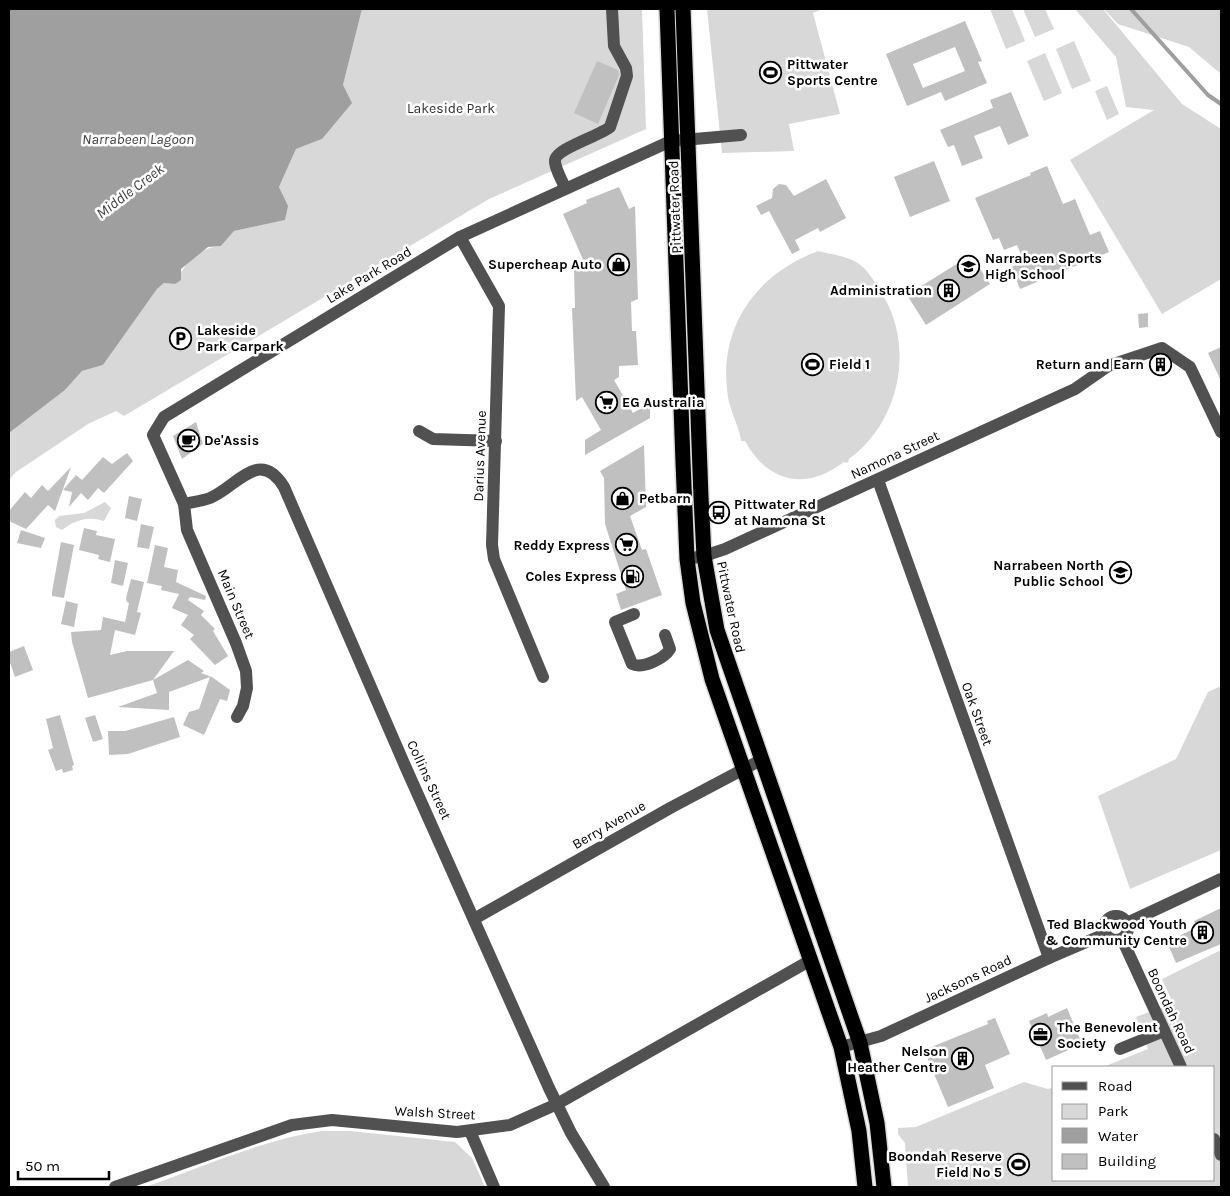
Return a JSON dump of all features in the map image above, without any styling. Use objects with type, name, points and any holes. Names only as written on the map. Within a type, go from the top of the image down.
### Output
[{"type":"highway","name":"Pittwater Road","points":[[667,9],[687,559],[700,638],[743,768],[841,1047],[859,1131],[865,1187]]},
{"type":"highway","name":"Pittwater Road","points":[[683,9],[704,556],[716,630],[860,1043],[877,1123],[884,1187]]},
{"type":"street","points":[[565,188],[555,163],[555,157],[560,151],[604,132],[610,127],[626,76],[626,68],[614,46],[612,9]]},
{"type":"street","name":"Lake Park Road","points":[[184,504],[153,435],[164,417],[460,237],[671,141],[741,135]]},
{"type":"street","name":"Darius Avenue","points":[[460,237],[499,306],[492,545],[494,559],[543,677]]},
{"type":"street","name":"Namona Street","points":[[687,559],[704,556],[878,480],[1075,389],[1108,366],[1162,348],[1190,367],[1221,432]]},
{"type":"street","points":[[419,432],[433,439],[496,441]]},
{"type":"street","name":"Collins Street","points":[[184,504],[211,498],[245,474],[259,469],[270,471],[279,478],[557,1104],[571,1133],[604,1187]]},
{"type":"street","name":"Oak Street","points":[[878,480],[1049,958]]},
{"type":"street","name":"Main Street","points":[[184,504],[187,530],[236,643],[246,671],[243,706],[237,717]]},
{"type":"street","points":[[634,614],[615,622],[632,664],[639,666],[665,655],[670,649],[665,636]]},
{"type":"street","name":"Berry Avenue","points":[[474,919],[743,768],[761,760]]},
{"type":"street","points":[[1127,923],[1221,879]]},
{"type":"street","points":[[1117,916],[1127,923],[1128,931],[1122,939],[1114,940],[1105,934],[1104,924],[1109,918],[1117,916]]},
{"type":"street","name":"Jacksons Road","points":[[841,1047],[881,1036],[1105,934]]},
{"type":"street","name":"Boondah Road","points":[[1122,939],[1181,1066]]},
{"type":"street","name":"Walsh Street","points":[[115,1187],[292,1125],[332,1120],[424,1130],[470,1131],[510,1125],[557,1104],[811,960]]},
{"type":"street","points":[[1120,1049],[1164,1031]]},
{"type":"street","points":[[470,1131],[494,1187]]},
{"type":"street","points":[[1215,1141],[1221,1155]]},
{"type":"green space","name":"Lakeside Park","points":[[362,9],[642,9],[646,129],[489,199],[124,416],[116,411],[88,424],[16,472],[9,480],[9,433],[65,390],[82,371],[103,365],[157,289],[164,283],[175,284],[182,270],[193,258],[213,247],[221,246],[234,231],[285,220],[287,206],[279,187],[296,149],[322,139],[343,85]]},
{"type":"green space","name":"Pittwater Sports Centre","points":[[707,9],[822,9],[813,13],[840,114],[789,124],[794,151],[722,153]]},
{"type":"green space","points":[[990,9],[1012,9],[1025,41],[1006,49]]},
{"type":"green space","points":[[1023,9],[1045,9],[1054,29],[1035,37]]},
{"type":"green space","points":[[1075,9],[1103,9],[1182,104],[1221,129],[1221,279],[1162,314],[1070,160],[1154,110],[1126,107],[1116,57]]},
{"type":"green space","points":[[1104,9],[1221,9],[1221,74],[1189,47],[1118,24]]},
{"type":"green space","points":[[1074,41],[1091,81],[1072,89],[1056,49]]},
{"type":"green space","points":[[1045,53],[1062,93],[1044,101],[1027,61]]},
{"type":"green space","points":[[1107,86],[1119,114],[1107,120],[1095,91]]},
{"type":"green space","name":"Field 1","points":[[818,251],[856,262],[868,272],[881,292],[885,293],[884,297],[893,318],[898,340],[899,362],[896,385],[890,406],[880,426],[866,444],[849,459],[848,463],[844,462],[816,477],[789,478],[776,474],[765,466],[754,455],[745,441],[741,441],[728,397],[726,372],[729,348],[735,327],[759,289],[776,274],[796,261]]},
{"type":"green space","points":[[105,502],[111,508],[104,521],[87,519],[77,521],[62,530],[56,527],[55,520],[59,516],[84,513]]},
{"type":"green space","points":[[1221,686],[1221,850],[1130,889],[1098,796],[1176,759],[1208,692]]},
{"type":"green space","points":[[1221,950],[1221,1187],[908,1187],[905,1143],[898,1134],[898,1128],[916,1127],[1024,1082],[1048,1089],[1052,1088],[1052,1181],[1215,1181],[1215,1066],[1106,1066],[1148,1049],[1136,1017],[1173,1003],[1162,979]]},
{"type":"green space","points":[[322,1131],[350,1131],[455,1142],[472,1158],[485,1187],[145,1187],[254,1147]]},
{"type":"water","name":"Narrabeen Lagoon","points":[[9,9],[362,9],[343,85],[352,103],[322,139],[296,149],[279,187],[288,206],[285,220],[234,231],[221,246],[208,247],[181,269],[181,280],[175,284],[164,283],[157,289],[103,365],[82,371],[65,390],[9,433]]},
{"type":"building","points":[[965,21],[982,61],[978,62],[987,83],[945,101],[941,92],[907,106],[886,54]],"holes":[[[955,47],[965,71],[923,88],[913,64]]]},
{"type":"building","points":[[597,61],[618,70],[619,75],[598,124],[574,113]]},
{"type":"building","points":[[1011,92],[1029,136],[1008,145],[1000,126],[974,136],[983,158],[962,166],[954,145],[948,147],[940,130],[993,108],[990,100]]},
{"type":"building","points":[[934,161],[950,201],[910,217],[894,177]]},
{"type":"building","points":[[1047,166],[1063,204],[1075,199],[1090,235],[1100,231],[1109,252],[1020,289],[1011,267],[1024,262],[1017,245],[1004,250],[999,238],[993,240],[975,198],[1031,175],[1030,173]]},
{"type":"building","points":[[826,179],[846,218],[820,232],[818,228],[795,240],[800,250],[792,254],[769,211],[761,215],[756,206],[772,198],[773,189],[779,184],[786,185],[794,196]]},
{"type":"building","points":[[619,187],[629,209],[635,206],[638,299],[631,302],[632,331],[636,331],[638,365],[619,366],[619,377],[614,380],[633,413],[650,403],[650,418],[585,455],[585,440],[601,430],[582,397],[576,401],[572,308],[575,308],[574,270],[585,264],[563,214],[587,203],[586,200]]},
{"type":"building","name":"Administration","points":[[971,255],[990,284],[926,325],[907,295]]},
{"type":"building","points":[[1148,313],[1148,327],[1139,328],[1138,314]]},
{"type":"building","points":[[1221,347],[1221,381],[1208,353]]},
{"type":"building","name":"De'Assis","points":[[196,422],[203,444],[182,459],[173,436]]},
{"type":"building","points":[[644,445],[646,507],[630,516],[642,550],[646,549],[662,595],[621,610],[616,594],[626,590],[605,524],[604,478],[600,471]]},
{"type":"building","points":[[127,453],[133,461],[104,493],[98,488],[88,500],[81,493],[69,507],[72,492],[63,490],[76,475],[82,480],[103,457],[112,464]]},
{"type":"building","points":[[71,467],[55,511],[48,505],[26,529],[9,521],[9,511],[25,492],[31,498],[42,485],[48,491]]},
{"type":"building","points":[[129,496],[142,499],[137,521],[125,518]]},
{"type":"building","points":[[141,524],[154,527],[149,549],[137,547]]},
{"type":"building","points":[[84,528],[97,531],[96,535],[115,539],[110,562],[98,559],[99,555],[79,550]]},
{"type":"building","points":[[21,530],[45,538],[41,548],[17,543]]},
{"type":"building","points":[[61,542],[74,545],[64,598],[52,596]]},
{"type":"building","points":[[155,545],[168,548],[164,567],[178,570],[176,582],[206,596],[205,600],[190,597],[188,600],[204,611],[201,615],[215,629],[213,631],[228,656],[215,665],[190,639],[194,635],[181,625],[188,615],[172,608],[179,594],[161,590],[162,586],[147,583]]},
{"type":"building","points":[[115,560],[128,563],[123,586],[111,583]]},
{"type":"building","points":[[131,579],[144,582],[137,612],[141,613],[135,635],[115,630],[110,655],[127,651],[174,651],[153,680],[88,698],[72,642],[71,632],[101,630],[103,617],[125,622],[129,603],[126,598]]},
{"type":"building","points":[[66,601],[78,604],[74,627],[61,624]]},
{"type":"building","points":[[24,646],[33,670],[15,677],[9,660],[9,652]]},
{"type":"building","points":[[188,660],[204,671],[201,673],[212,677],[230,690],[227,701],[220,699],[204,735],[183,725],[189,712],[199,709],[210,677],[169,692],[169,710],[118,707],[157,693],[153,680]]},
{"type":"building","points":[[60,715],[74,765],[72,766],[73,770],[63,773],[62,769],[56,771],[48,750],[53,748],[46,719]]},
{"type":"building","points":[[95,715],[103,739],[93,742],[85,718]]},
{"type":"building","points":[[174,717],[180,737],[128,754],[109,755],[108,731],[125,731]]},
{"type":"building","name":"Ted Blackwood Youth & Community Centre","points":[[1221,908],[1221,944],[1176,963],[1167,942],[1197,927],[1194,921]]},
{"type":"building","points":[[1067,1008],[1082,1044],[1046,1060],[1029,1021],[1047,1013],[1048,1017]]},
{"type":"building","name":"Nelson Heather Centre","points":[[995,1018],[1010,1054],[985,1065],[994,1088],[948,1107],[924,1050],[988,1024],[987,1021]]},
{"type":"waterway","points":[[1131,9],[1208,95],[1221,104]]},
{"type":"place","name":"Pittwater Sports Centre","points":[[771,72]]},
{"type":"place","name":"Supercheap Auto","points":[[618,264]]},
{"type":"place","name":"Narrabeen Sports High School","points":[[969,266]]},
{"type":"place","name":"Administration","points":[[948,290]]},
{"type":"place","name":"Lakeside Park Carpark","points":[[181,338]]},
{"type":"place","name":"Field 1","points":[[813,364]]},
{"type":"place","name":"Return and Earn","points":[[1160,364]]},
{"type":"place","name":"EG Australia","points":[[606,402]]},
{"type":"place","name":"De'Assis","points":[[188,440]]},
{"type":"place","name":"Petbarn","points":[[623,498]]},
{"type":"place","name":"Pittwater Rd at Namona St","points":[[718,512]]},
{"type":"place","name":"Reddy Express","points":[[626,545]]},
{"type":"place","name":"Narrabeen North Public School","points":[[1120,573]]},
{"type":"place","name":"Coles Express","points":[[633,576]]},
{"type":"place","name":"Ted Blackwood Youth & Community Centre","points":[[1203,932]]},
{"type":"place","name":"The Benevolent Society","points":[[1041,1035]]},
{"type":"place","name":"Nelson Heather Centre","points":[[963,1059]]},
{"type":"place","name":"Boondah Reserve Field No 5","points":[[1018,1164]]},
{"type":"water label","name":"Middle Creek","points":[[130,191]]}]
